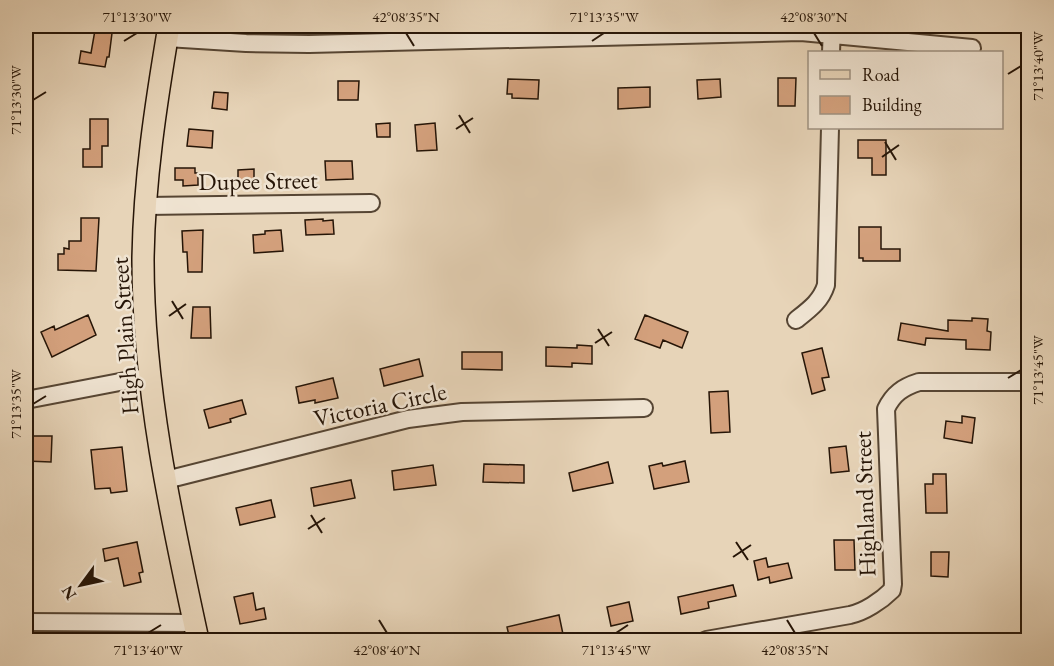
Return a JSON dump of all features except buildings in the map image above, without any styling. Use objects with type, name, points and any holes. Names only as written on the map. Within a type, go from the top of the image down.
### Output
[{"type":"main road","name":"High Plain Street","points":[[168,32],[154,118],[143,259],[151,376],[166,480],[196,632]]},
{"type":"street","points":[[831,51],[832,30]]},
{"type":"street","points":[[168,32],[246,43],[320,44],[832,30],[972,48]]},
{"type":"street","points":[[796,320],[814,306],[823,295],[826,285],[830,129]]},
{"type":"street","name":"Dupee Street","points":[[146,206],[371,203]]},
{"type":"street","points":[[26,400],[151,376]]},
{"type":"street","name":"Highland Street","points":[[706,640],[745,637],[858,613],[882,600],[892,590],[886,409],[898,391],[919,382],[1029,382]]},
{"type":"street","name":"Victoria Circle","points":[[166,480],[408,419],[462,412],[644,408]]},
{"type":"street","points":[[26,622],[196,632]]}]
